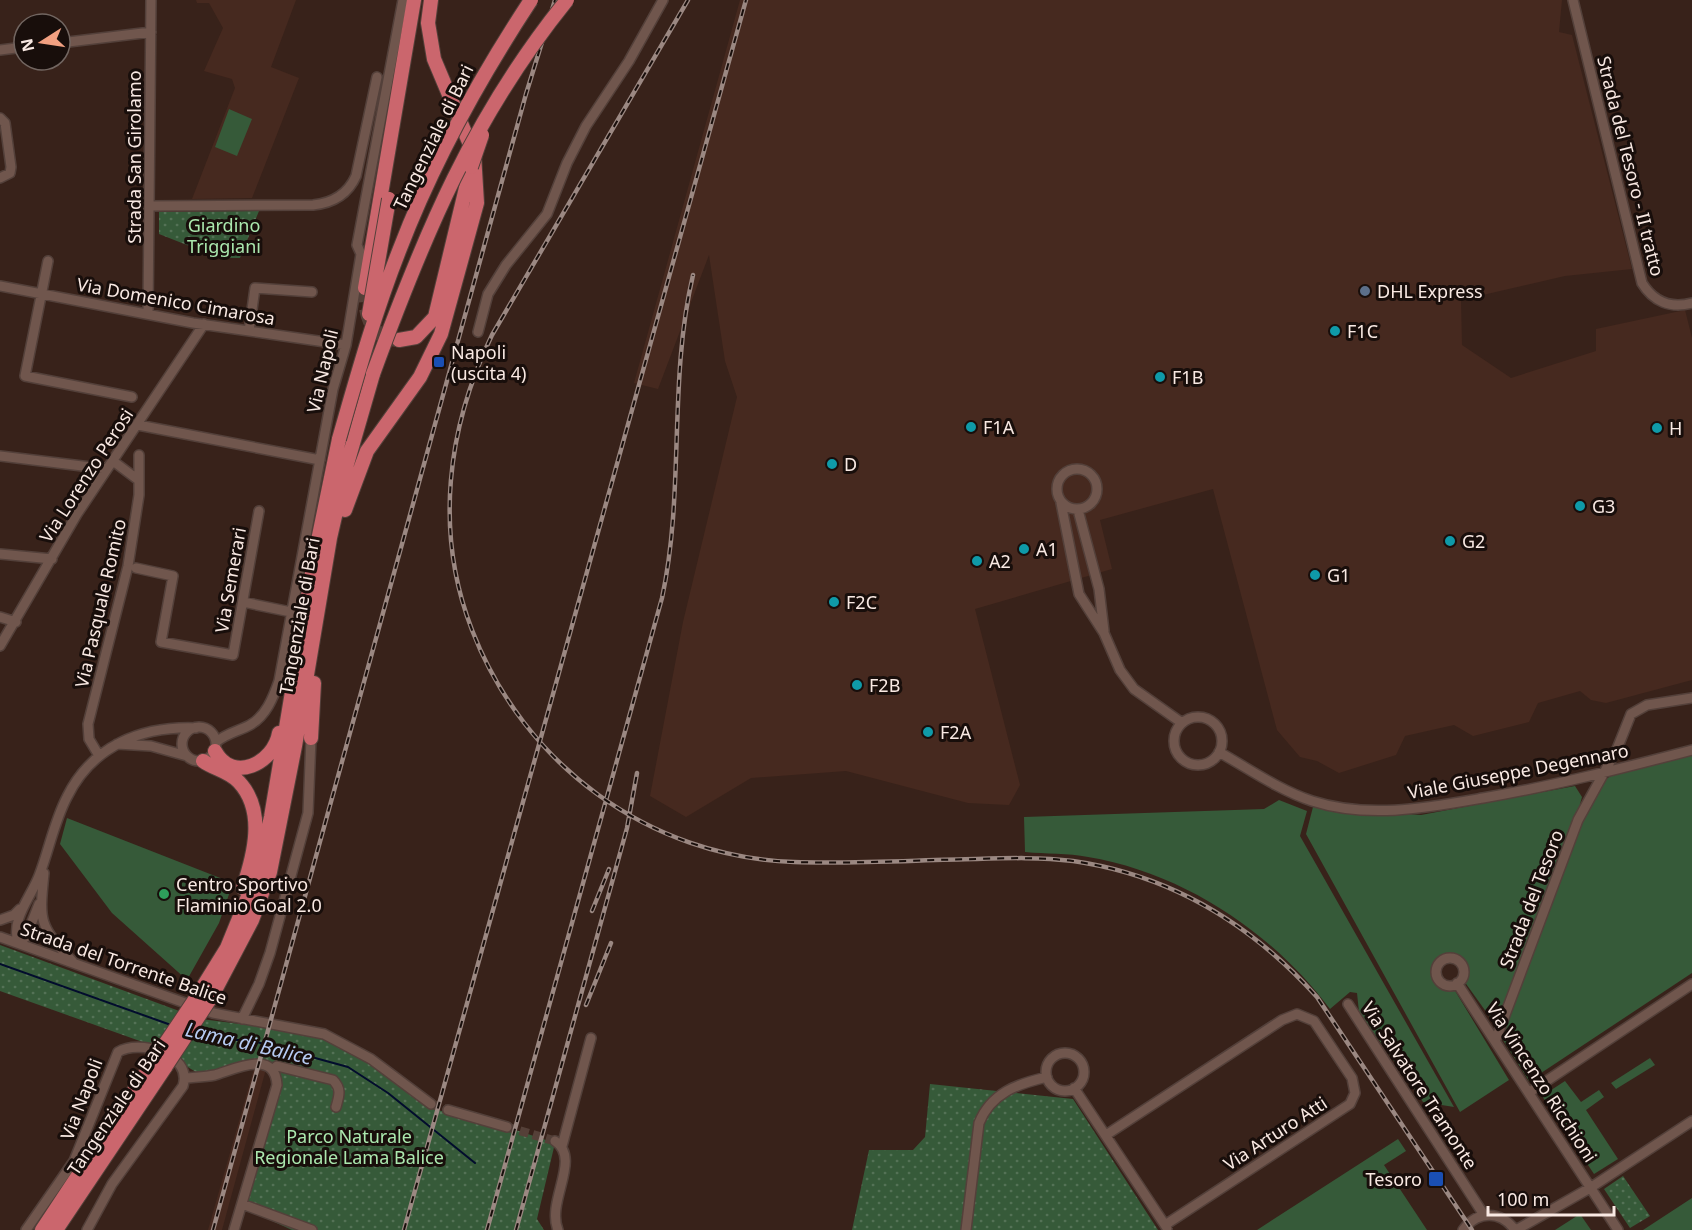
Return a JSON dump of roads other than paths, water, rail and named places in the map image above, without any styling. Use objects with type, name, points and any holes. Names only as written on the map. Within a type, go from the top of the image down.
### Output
[{"type":"highway","points":[[365,288],[414,0]]},
{"type":"highway","points":[[339,439],[376,285],[422,0]]},
{"type":"highway","points":[[330,538],[341,522],[367,451],[420,377],[432,355],[448,312],[477,203],[474,154],[432,50],[428,23],[430,0]]},
{"type":"highway","name":"Tangenziale di Bari","points":[[56,1230],[160,1063],[236,929],[258,872],[267,837],[339,439],[359,370],[398,251],[419,201],[482,76],[531,0]]},
{"type":"highway","name":"Tangenziale di Bari","points":[[42,1230],[160,1063],[212,996],[261,898],[278,837],[330,538],[347,464],[373,374],[435,213],[471,141],[507,79],[567,0]]},
{"type":"highway","points":[[399,340],[416,337],[435,317],[471,167],[507,79]]},
{"type":"highway","points":[[311,738],[313,696],[320,645],[320,595]]},
{"type":"highway","points":[[215,746],[226,765],[244,768],[262,761],[277,745],[295,638],[305,617]]},
{"type":"highway","points":[[203,761],[238,782],[246,791],[255,820],[252,860],[241,894],[236,929]]},
{"type":"street","name":"Strada San Girolamo","points":[[148,314],[151,0]]},
{"type":"street","name":"Via Napoli","points":[[215,746],[235,730],[250,725],[263,714],[272,700],[279,681],[333,389],[346,345],[361,254],[357,245],[403,0]]},
{"type":"street","points":[[478,332],[488,294],[506,265],[547,214],[567,163],[586,126],[629,62],[663,0]]},
{"type":"street","name":"Strada del Tesoro - II tratto","points":[[1573,0],[1642,283],[1650,296],[1665,304],[1692,303]]},
{"type":"street","points":[[72,42],[151,32]]},
{"type":"street","points":[[150,206],[313,205],[333,201],[352,186],[356,176],[377,77]]},
{"type":"street","points":[[0,118],[5,123],[11,167],[10,173],[0,178]]},
{"type":"street","points":[[48,261],[25,376],[132,397]]},
{"type":"street","name":"Via Domenico Cimarosa","points":[[0,286],[204,324],[346,345]]},
{"type":"street","points":[[249,331],[255,288],[312,292]]},
{"type":"street","name":"Via Lorenzo Perosi","points":[[0,646],[77,514],[204,324]]},
{"type":"street","points":[[138,424],[320,460]]},
{"type":"street","name":"Via Pasquale Romito","points":[[98,754],[89,740],[88,724],[128,566],[139,495],[137,479],[139,455]]},
{"type":"street","points":[[0,456],[110,465],[137,479]]},
{"type":"street","points":[[1078,510],[1091,503],[1096,494],[1093,477],[1084,470],[1068,471],[1058,480],[1057,493],[1079,594],[1104,633],[1120,670],[1134,689],[1182,723]]},
{"type":"street","points":[[1061,503],[1078,510]]},
{"type":"street","points":[[1078,510],[1096,578],[1104,633]]},
{"type":"street","name":"Via Semerari","points":[[136,568],[173,576],[161,642],[233,655],[259,511]]},
{"type":"street","points":[[0,554],[52,559]]},
{"type":"street","points":[[243,602],[291,612]]},
{"type":"street","points":[[0,617],[16,622]]},
{"type":"street","points":[[1602,773],[1617,749],[1631,714],[1647,705],[1692,698]]},
{"type":"street","points":[[1194,717],[1212,722],[1222,739],[1219,752],[1215,758],[1202,765],[1187,763],[1181,758],[1174,744],[1177,729],[1182,723],[1194,717]]},
{"type":"street","points":[[42,896],[26,937],[18,944],[14,931],[45,860],[66,798],[76,780],[98,754],[146,731],[173,727],[235,730]]},
{"type":"street","points":[[187,756],[183,747],[184,737],[196,728]]},
{"type":"street","points":[[117,744],[151,746],[203,761],[215,746],[207,729]]},
{"type":"street","points":[[242,1019],[259,984],[270,953],[308,813],[311,738]]},
{"type":"street","name":"Viale Giuseppe Degennaro","points":[[1219,752],[1289,792],[1314,801],[1359,810],[1401,811],[1445,805],[1602,773],[1692,750]]},
{"type":"street","name":"Strada del Tesoro","points":[[1496,1039],[1578,820],[1602,773]]},
{"type":"street","points":[[45,860],[42,896],[45,929],[74,964]]},
{"type":"street","points":[[0,920],[14,915],[24,905]]},
{"type":"street","name":"Strada del Torrente Balice","points":[[0,937],[183,1004],[242,1019],[324,1034],[371,1059],[431,1104]]},
{"type":"street","name":"Via Vincenzo Ricchioni","points":[[1457,983],[1496,1039],[1618,1230]]},
{"type":"street","points":[[1530,1092],[1692,984]]},
{"type":"street","name":"Via Salvatore Tramonte","points":[[1348,1004],[1484,1215]]},
{"type":"street","name":"Via Arturo Atti","points":[[1106,1136],[1289,1016],[1297,1014],[1309,1017],[1332,1048],[1355,1086],[1355,1093],[1350,1104],[1166,1228]]},
{"type":"street","points":[[558,1230],[554,1210],[567,1159],[559,1143],[591,1038]]},
{"type":"street","name":"Via Napoli","points":[[26,1230],[74,1161],[118,1052],[134,1046],[168,1055],[181,1063],[186,1078]]},
{"type":"street","points":[[1069,1053],[1080,1060],[1084,1072],[1083,1079],[1074,1088],[1058,1089],[1047,1077],[1048,1064],[1056,1055],[1069,1053]]},
{"type":"street","points":[[87,1230],[112,1184],[175,1098],[186,1078],[213,1075],[249,1063],[258,1063],[273,1070]]},
{"type":"street","points":[[273,1070],[277,1066],[333,1080],[339,1086],[340,1094],[336,1107]]},
{"type":"street","points":[[234,1230],[277,1085],[273,1070]]},
{"type":"street","points":[[966,1230],[979,1124],[984,1109],[996,1096],[1028,1082],[1047,1077]]},
{"type":"street","points":[[1074,1088],[1166,1228]]},
{"type":"street","points":[[448,1110],[507,1127]]},
{"type":"street","points":[[1463,1230],[1475,1218],[1484,1215],[1502,1217],[1515,1230],[1590,1188],[1692,1120]]},
{"type":"street","points":[[242,1203],[312,1230]]},
{"type":"waterway","name":"Lama di Balice","points":[[0,964],[171,1025]]},
{"type":"waterway","name":"Lama di Balice","points":[[194,1033],[207,1038],[253,1041],[348,1067],[388,1093],[475,1163]]},
{"type":"tunnel","points":[[365,288],[367,314],[374,329],[388,338],[397,340]]},
{"type":"tunnel","points":[[431,1104],[448,1110]]},
{"type":"tunnel","points":[[507,1127],[555,1141]]},
{"type":"railway","points":[[213,1230],[526,94],[555,0]]},
{"type":"railway","points":[[688,0],[492,335],[465,407],[456,443],[451,481],[450,518],[453,556],[460,593],[472,630],[495,679],[524,722],[559,761],[598,795],[642,822],[690,843],[741,856],[794,862],[1013,858],[1073,861],[1143,878],[1207,907],[1265,947],[1317,997],[1472,1230]]},
{"type":"railway","points":[[404,1230],[746,0]]},
{"type":"railway","points":[[487,1230],[662,598],[673,518],[681,355],[685,315],[693,275]]},
{"type":"railway","points":[[516,1230],[627,828],[637,773]]},
{"type":"railway","points":[[592,911],[609,869]]},
{"type":"railway","points":[[586,1005],[611,943]]},
{"type":"place","name":"DHL Express","points":[[1365,291]]},
{"type":"place","name":"F1C","points":[[1335,331]]},
{"type":"place","name":"Napoli (uscita 4)","points":[[439,362]]},
{"type":"place","name":"F1B","points":[[1160,377]]},
{"type":"place","name":"F1A","points":[[971,427]]},
{"type":"place","name":"H","points":[[1657,428]]},
{"type":"place","name":"D","points":[[832,464]]},
{"type":"place","name":"G3","points":[[1580,506]]},
{"type":"place","name":"G2","points":[[1450,541]]},
{"type":"place","name":"A1","points":[[1024,549]]},
{"type":"place","name":"A2","points":[[977,561]]},
{"type":"place","name":"G1","points":[[1315,575]]},
{"type":"place","name":"F2C","points":[[834,602]]},
{"type":"place","name":"F2B","points":[[857,685]]},
{"type":"place","name":"F2A","points":[[928,732]]},
{"type":"place","name":"Centro Sportivo Flaminio Goal 2.0","points":[[164,894]]},
{"type":"place","name":"Tesoro","points":[[1436,1179]]},
{"type":"park label","name":"Giardino Triggiani","points":[[224,235]]},
{"type":"park label","name":"Parco Naturale Regionale Lama Balice","points":[[349,1146]]}]
